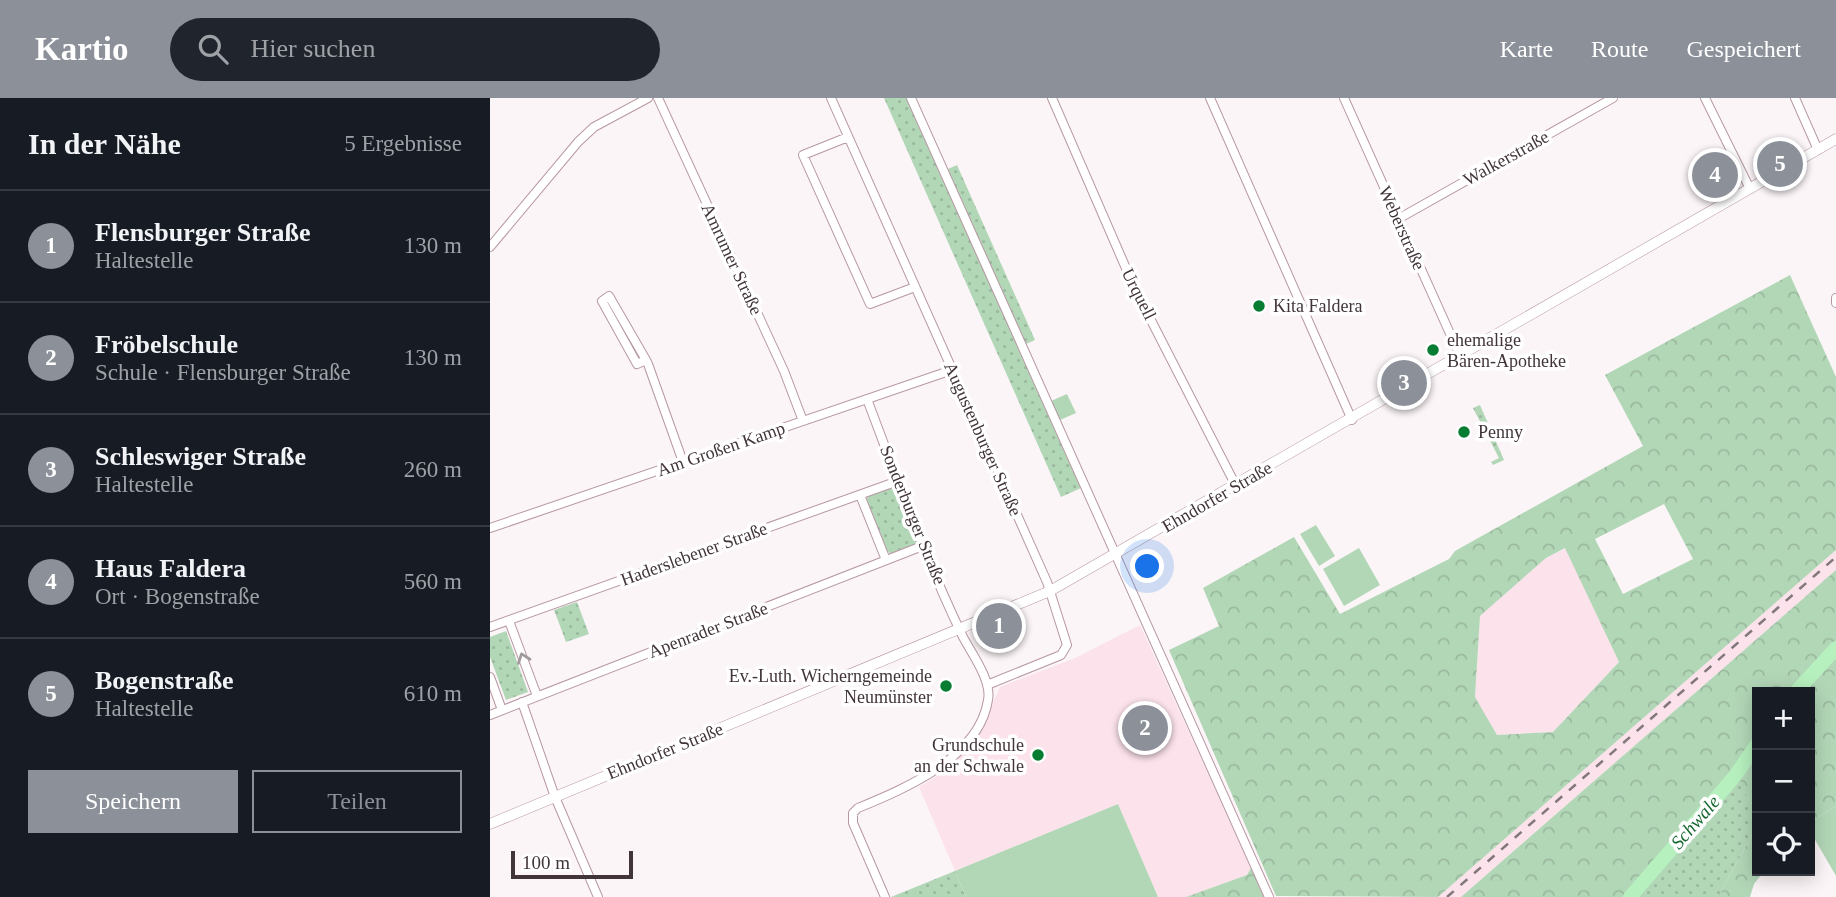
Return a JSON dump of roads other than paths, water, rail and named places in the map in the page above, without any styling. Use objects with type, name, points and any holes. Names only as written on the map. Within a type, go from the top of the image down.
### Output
[{"type":"street","points":[[490,247],[578,142],[594,127],[648,98]]},
{"type":"street","name":"Amrumer Straße","points":[[658,98],[784,371],[803,421]]},
{"type":"street","name":"Augustenburger Straße","points":[[831,98],[1050,591],[1067,645],[1061,655],[987,685]]},
{"type":"street","points":[[912,98],[1269,897]]},
{"type":"street","name":"Urquell","points":[[1052,98],[1135,289],[1236,486]]},
{"type":"street","points":[[1210,98],[1352,419]]},
{"type":"street","name":"Weberstraße","points":[[1344,98],[1461,358]]},
{"type":"street","name":"Walkerstraße","points":[[1398,219],[1613,98]]},
{"type":"street","points":[[1705,98],[1750,189]]},
{"type":"street","points":[[1795,98],[1818,150]]},
{"type":"street","points":[[848,137],[803,155],[870,304],[915,287]]},
{"type":"street","name":"Ehndorfer Straße","points":[[490,824],[1050,591],[1461,358],[1836,139]]},
{"type":"street","points":[[646,360],[637,364],[601,301],[609,296],[646,360],[683,462]]},
{"type":"street","name":"Am Großen Kamp","points":[[490,528],[952,370]]},
{"type":"street","name":"Sonderburger Straße","points":[[867,399],[960,630],[987,685]]},
{"type":"street","name":"Haderslebener Straße","points":[[491,624],[509,621],[898,481]]},
{"type":"street","points":[[860,495],[886,560]]},
{"type":"street","name":"Apenrader Straße","points":[[490,715],[925,545]]},
{"type":"street","points":[[509,621],[537,696]]},
{"type":"street","points":[[490,677],[502,710]]},
{"type":"street","points":[[885,897],[853,823],[853,813],[858,808],[914,785],[962,747],[985,712],[989,698],[987,685]]},
{"type":"street","points":[[522,702],[555,797],[597,897]]},
{"type":"waterway","name":"Schwale","points":[[1801,687],[1836,648]]},
{"type":"waterway","name":"Schwale","points":[[1630,897],[1735,776],[1753,750]]},
{"type":"railway","points":[[1447,897],[1836,557]]},
{"type":"place","name":"Bogenstraße","points":[[1780,164]]},
{"type":"place","name":"Haus Faldera","points":[[1715,175]]},
{"type":"place","name":"Kita Faldera","points":[[1259,306]]},
{"type":"place","name":"ehemalige Bären-Apotheke","points":[[1433,350]]},
{"type":"place","name":"Schleswiger Straße","points":[[1404,383]]},
{"type":"place","name":"Penny","points":[[1464,432]]},
{"type":"place","name":"Flensburger Straße","points":[[999,626]]},
{"type":"place","name":"Ev.-Luth. Wicherngemeinde Neumünster","points":[[946,686]]},
{"type":"place","name":"Fröbelschule","points":[[1145,728]]},
{"type":"place","name":"Grundschule an der Schwale","points":[[1038,755]]}]
